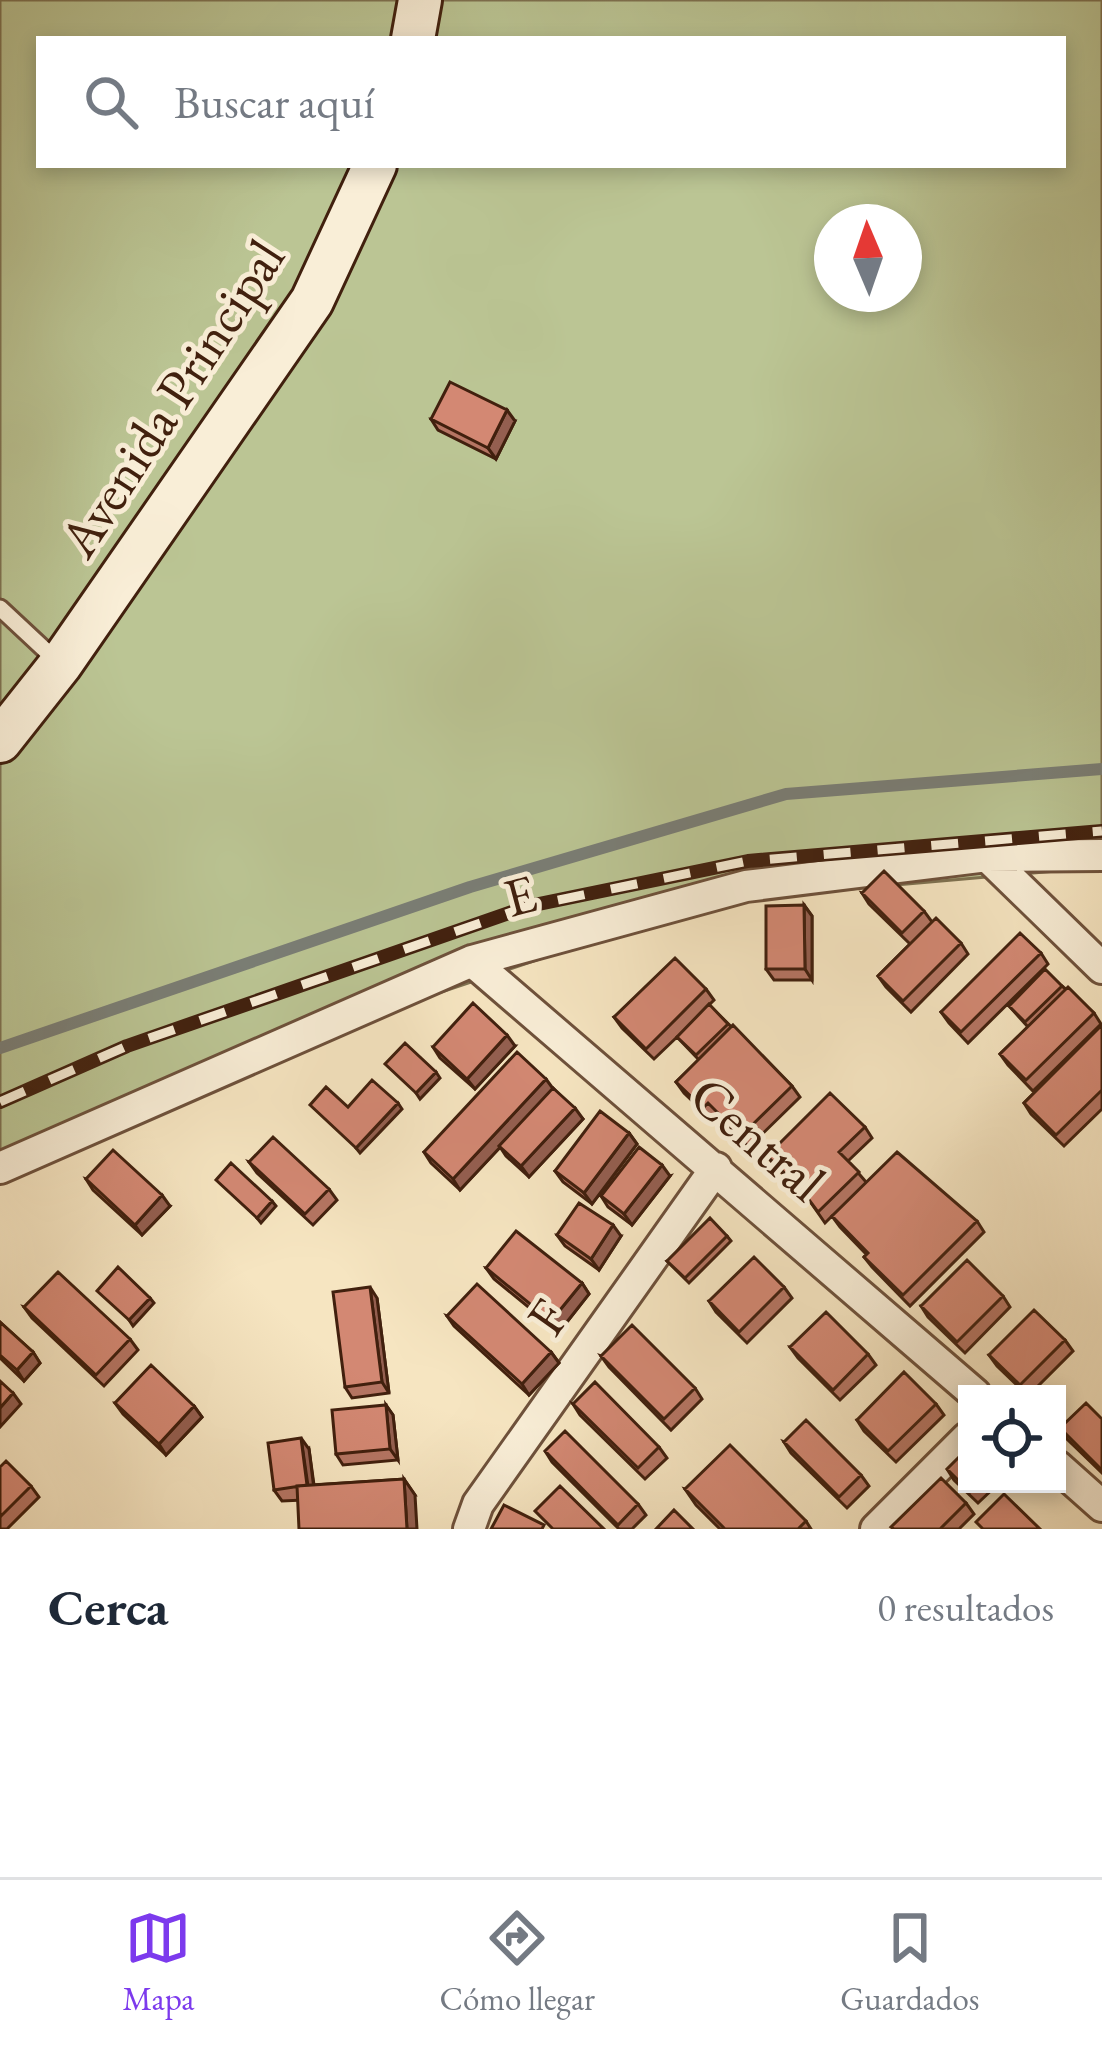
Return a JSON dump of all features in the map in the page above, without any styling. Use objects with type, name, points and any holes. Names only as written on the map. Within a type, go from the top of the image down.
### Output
[{"type":"main road","points":[[414,36],[420,0]]},
{"type":"main road","name":"Avenida Principal","points":[[0,741],[60,664],[312,301],[374,168]]},
{"type":"street","name":"E","points":[[0,1168],[472,961],[746,886],[986,856],[1102,855]]},
{"type":"street","points":[[986,856],[1102,968]]},
{"type":"street","name":"Central","points":[[472,961],[965,1385]]},
{"type":"street","name":"F","points":[[470,1529],[478,1504],[716,1168]]},
{"type":"street","points":[[876,1529],[958,1447]]},
{"type":"street","points":[[1066,1474],[1102,1505]]},
{"type":"lane","points":[[0,608],[60,664]]},
{"type":"green space","points":[[0,0],[1102,0],[1102,867],[712,901],[216,1068],[0,1165]]},
{"type":"building","points":[[450,382],[507,410],[488,448],[431,419]]},
{"type":"building","points":[[884,871],[924,911],[902,933],[862,893]]},
{"type":"building","points":[[804,905],[805,969],[766,969],[766,906]]},
{"type":"building","points":[[936,918],[961,943],[903,1001],[878,976]]},
{"type":"building","points":[[1020,933],[1041,953],[961,1032],[941,1012]]},
{"type":"building","points":[[675,958],[706,989],[646,1049],[614,1017]]},
{"type":"building","points":[[1045,969],[1062,986],[1025,1022],[1009,1006]]},
{"type":"building","points":[[1068,987],[1094,1013],[1026,1080],[1000,1054]]},
{"type":"building","points":[[473,1003],[507,1035],[467,1079],[433,1047]]},
{"type":"building","points":[[709,1004],[728,1024],[696,1055],[677,1037]]},
{"type":"building","points":[[733,1025],[792,1086],[741,1136],[708,1103],[703,1108],[676,1082]]},
{"type":"building","points":[[1102,1025],[1102,1090],[1056,1135],[1024,1103]]},
{"type":"building","points":[[405,1043],[436,1072],[416,1093],[385,1064]]},
{"type":"building","points":[[517,1052],[546,1079],[453,1179],[424,1152]]},
{"type":"building","points":[[372,1080],[398,1103],[356,1148],[310,1105],[326,1087],[348,1107]]},
{"type":"building","points":[[553,1088],[575,1108],[521,1166],[499,1146]]},
{"type":"building","points":[[830,1093],[865,1127],[839,1152],[859,1172],[818,1212],[767,1156]]},
{"type":"building","points":[[600,1111],[629,1133],[584,1193],[555,1171]]},
{"type":"building","points":[[273,1137],[329,1189],[305,1214],[249,1162]]},
{"type":"building","points":[[639,1147],[662,1165],[624,1214],[601,1196]]},
{"type":"building","points":[[113,1150],[162,1195],[135,1225],[86,1179]]},
{"type":"building","points":[[897,1152],[977,1221],[903,1295],[864,1257],[868,1253],[832,1216]]},
{"type":"building","points":[[231,1163],[272,1201],[257,1218],[216,1180]]},
{"type":"building","points":[[579,1203],[613,1225],[591,1259],[557,1235]]},
{"type":"building","points":[[710,1218],[727,1236],[685,1278],[667,1261]]},
{"type":"building","points":[[516,1231],[582,1283],[551,1321],[486,1268]]},
{"type":"building","points":[[754,1257],[784,1287],[739,1332],[709,1301]]},
{"type":"building","points":[[967,1260],[1003,1296],[957,1342],[921,1306]]},
{"type":"building","points":[[118,1267],[150,1298],[129,1320],[97,1291]]},
{"type":"building","points":[[58,1272],[130,1339],[96,1375],[24,1307]]},
{"type":"building","points":[[477,1284],[551,1352],[522,1384],[447,1316]]},
{"type":"building","points":[[370,1287],[382,1382],[345,1387],[333,1292]]},
{"type":"building","points":[[1034,1310],[1065,1340],[1020,1385],[989,1355]]},
{"type":"building","points":[[826,1312],[868,1354],[833,1390],[790,1347]]},
{"type":"building","points":[[0,1322],[33,1352],[17,1370],[0,1355]]},
{"type":"building","points":[[632,1325],[695,1388],[664,1419],[601,1356]]},
{"type":"building","points":[[151,1365],[194,1406],[159,1444],[115,1403]]},
{"type":"building","points":[[904,1372],[936,1404],[888,1451],[857,1420]]},
{"type":"building","points":[[0,1381],[13,1393],[0,1408]]},
{"type":"building","points":[[595,1382],[659,1447],[638,1468],[573,1404]]},
{"type":"building","points":[[1086,1403],[1102,1419],[1102,1470],[1066,1434],[1066,1422]]},
{"type":"building","points":[[386,1405],[390,1449],[336,1454],[332,1410]]},
{"type":"building","points":[[806,1420],[861,1475],[839,1497],[784,1442]]},
{"type":"building","points":[[565,1431],[638,1504],[618,1525],[545,1451]]},
{"type":"building","points":[[301,1438],[307,1485],[274,1490],[268,1443]]},
{"type":"building","points":[[730,1445],[806,1521],[798,1529],[725,1529],[685,1489]]},
{"type":"building","points":[[958,1458],[958,1480],[947,1469]]},
{"type":"building","points":[[6,1461],[31,1486],[0,1517],[0,1467]]},
{"type":"building","points":[[941,1478],[966,1503],[940,1529],[891,1527]]},
{"type":"building","points":[[404,1479],[407,1529],[299,1529],[297,1486]]},
{"type":"building","points":[[560,1486],[604,1529],[553,1529],[535,1511]]},
{"type":"building","points":[[1004,1494],[1040,1529],[983,1529],[976,1522]]},
{"type":"building","points":[[504,1505],[544,1525],[542,1529],[491,1529]]},
{"type":"building","points":[[674,1510],[693,1529],[656,1529]]},
{"type":"waterway","points":[[0,1048],[470,887],[786,794],[1102,769]]},
{"type":"railway","points":[[0,1102],[127,1046],[529,906],[748,861],[1102,831]]}]
